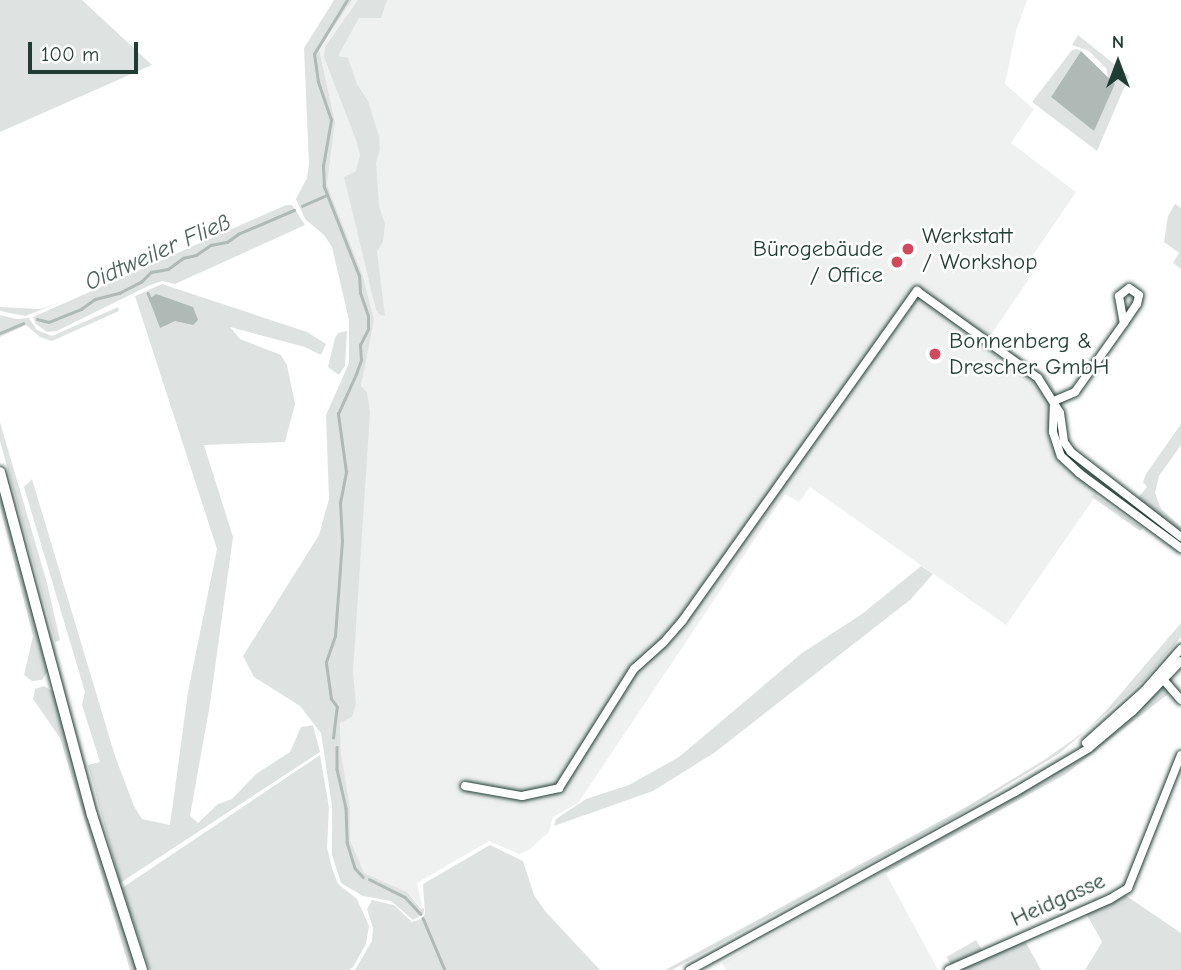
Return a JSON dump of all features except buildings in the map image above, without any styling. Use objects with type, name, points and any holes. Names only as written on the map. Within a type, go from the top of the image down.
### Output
[{"type":"main road","points":[[0,472],[92,815],[142,970]]},
{"type":"street","points":[[465,786],[522,796],[559,788],[634,669],[664,642],[683,620],[917,291],[1038,377],[1054,401],[1064,442],[1071,452],[1181,537]]},
{"type":"street","points":[[1054,401],[1075,392],[1124,323]]},
{"type":"street","points":[[1054,401],[1053,432],[1063,458],[1181,548]]},
{"type":"street","points":[[1162,677],[1181,649]]},
{"type":"street","points":[[690,970],[1015,792],[1065,761],[1181,661]]},
{"type":"street","points":[[1162,677],[1181,700]]},
{"type":"street","name":"Heidgasse","points":[[949,970],[1110,899],[1128,888],[1181,755]]},
{"type":"shaded area","points":[[0,0],[82,0],[152,65],[0,132]]},
{"type":"shaded area","points":[[334,0],[352,0],[319,49],[335,122],[327,185],[363,276],[374,320],[361,386],[367,392],[370,412],[353,672],[356,704],[352,717],[340,723],[341,753],[350,807],[350,840],[364,873],[407,892],[421,909],[424,908],[424,913],[413,920],[391,901],[363,896],[341,883],[332,855],[332,806],[321,733],[300,706],[254,677],[243,656],[319,535],[329,499],[326,415],[349,363],[349,320],[332,247],[324,235],[305,219],[296,199],[307,178],[309,164],[304,48]]},
{"type":"shaded area","points":[[352,0],[1027,0],[1016,31],[1005,84],[1034,109],[1011,143],[1076,192],[1025,267],[1033,273],[990,336],[1049,377],[1063,409],[1066,441],[1076,454],[1108,478],[1006,625],[810,487],[799,502],[785,494],[578,803],[553,817],[549,832],[529,850],[519,854],[489,841],[417,883],[423,910],[407,892],[364,873],[350,840],[350,807],[341,753],[340,711],[349,476],[365,361],[374,320],[363,276],[327,185],[335,122],[319,49]]},
{"type":"shaded area","points":[[358,0],[387,0],[381,18],[359,18],[338,56],[348,58],[357,84],[368,101],[379,136],[380,149],[376,163],[379,206],[385,224],[383,242],[377,251],[385,316],[376,310],[344,177],[356,171],[360,155],[324,57],[325,47]]},
{"type":"shaded area","points":[[1078,35],[1129,76],[1097,151],[1032,102],[1072,50],[1077,49],[1081,51],[1051,97],[1094,130],[1115,84],[1109,80],[1106,68],[1089,51],[1072,45]]},
{"type":"shaded area","points":[[1081,51],[1115,84],[1094,131],[1051,97]]},
{"type":"shaded area","points":[[1175,204],[1181,208],[1181,269],[1173,263],[1179,253],[1164,242],[1168,216]]},
{"type":"shaded area","points":[[286,205],[292,205],[305,225],[175,284],[162,281],[148,286],[57,331],[47,332],[36,324],[33,317]]},
{"type":"shaded area","points":[[162,284],[307,332],[326,344],[321,355],[305,347],[230,327],[240,339],[281,355],[287,365],[295,404],[285,442],[204,445],[233,537],[210,704],[190,816],[198,823],[218,804],[232,799],[256,774],[290,752],[301,727],[313,725],[320,752],[120,883],[88,765],[100,762],[82,705],[85,692],[24,487],[32,479],[115,756],[134,806],[142,819],[170,825],[188,692],[217,549],[135,296]]},
{"type":"shaded area","points":[[156,294],[193,307],[198,320],[193,325],[175,321],[160,328],[149,299]]},
{"type":"shaded area","points":[[64,301],[25,316],[0,311],[0,307],[41,309]]},
{"type":"shaded area","points":[[118,307],[119,311],[52,341],[40,337],[26,325],[0,337],[0,315],[16,319],[29,318],[37,330],[52,336]]},
{"type":"shaded area","points":[[347,331],[345,366],[339,375],[328,367],[335,338],[338,333]]},
{"type":"shaded area","points":[[0,422],[47,583],[60,640],[55,642],[0,441]]},
{"type":"shaded area","points":[[1181,424],[1181,445],[1159,476],[1155,493],[1161,509],[1181,527],[1181,533],[1137,499],[1147,487],[1143,482],[1146,474]]},
{"type":"shaded area","points":[[0,488],[49,669],[42,680],[32,681],[24,675],[33,636],[0,507]]},
{"type":"shaded area","points":[[1094,494],[1143,528],[1140,531],[1092,497]]},
{"type":"shaded area","points":[[921,566],[933,574],[910,600],[714,753],[653,791],[554,826],[556,819],[586,799],[629,785],[679,757],[802,653],[862,614]]},
{"type":"shaded area","points":[[1181,623],[1181,637],[1143,681],[1060,753],[955,817],[672,970],[665,970],[968,806],[1044,760],[1084,732],[1105,712]]},
{"type":"shaded area","points":[[44,686],[54,692],[100,855],[137,970],[130,970],[60,738],[33,699],[35,689]]},
{"type":"shaded area","points":[[1161,688],[1172,691],[1066,774],[886,873],[884,870],[1042,781],[1094,746]]},
{"type":"shaded area","points":[[320,755],[329,808],[327,848],[332,868],[338,884],[357,899],[369,926],[366,944],[353,967],[349,970],[150,970],[122,888]]},
{"type":"shaded area","points":[[490,845],[523,861],[534,895],[545,911],[600,970],[355,970],[372,941],[373,928],[367,909],[372,900],[394,905],[412,922],[421,919],[425,914],[423,884]]},
{"type":"shaded area","points":[[884,870],[938,970],[726,970],[722,963]]},
{"type":"shaded area","points":[[1125,895],[1181,933],[1181,970],[1085,970],[1102,942],[1086,913]]},
{"type":"shaded area","points":[[1024,939],[1041,970],[956,970]]},
{"type":"shaded area","points":[[976,940],[983,952],[954,969],[947,957]]},
{"type":"waterway","points":[[333,738],[337,707],[331,699],[326,662],[335,636],[342,541],[340,503],[346,472],[338,414],[361,360],[360,345],[368,329],[368,316],[360,293],[359,276],[324,187],[323,166],[331,120],[318,82],[314,54],[347,0]]},
{"type":"waterway","name":"Oidtweiler Fließ","points":[[302,206],[327,195]]},
{"type":"waterway","name":"Oidtweiler Fließ","points":[[37,319],[49,322],[81,309],[95,299],[119,293],[141,282],[151,272],[168,269],[183,258],[196,255],[211,245],[227,242],[238,234],[294,210]]},
{"type":"waterway","points":[[148,293],[151,300]]},
{"type":"waterway","name":"Oidtweiler Fließ","points":[[0,333],[23,323]]},
{"type":"waterway","points":[[337,747],[337,769],[346,808],[347,842],[355,868],[363,877]]},
{"type":"waterway","points":[[369,879],[405,897],[421,914]]},
{"type":"waterway","points":[[423,918],[445,970]]},
{"type":"place","name":"Werkstatt / Workshop","points":[[908,249]]},
{"type":"place","name":"Bürogebäude / Office","points":[[897,262]]},
{"type":"place","name":"Bonnenberg & Drescher GmbH","points":[[935,354]]}]
